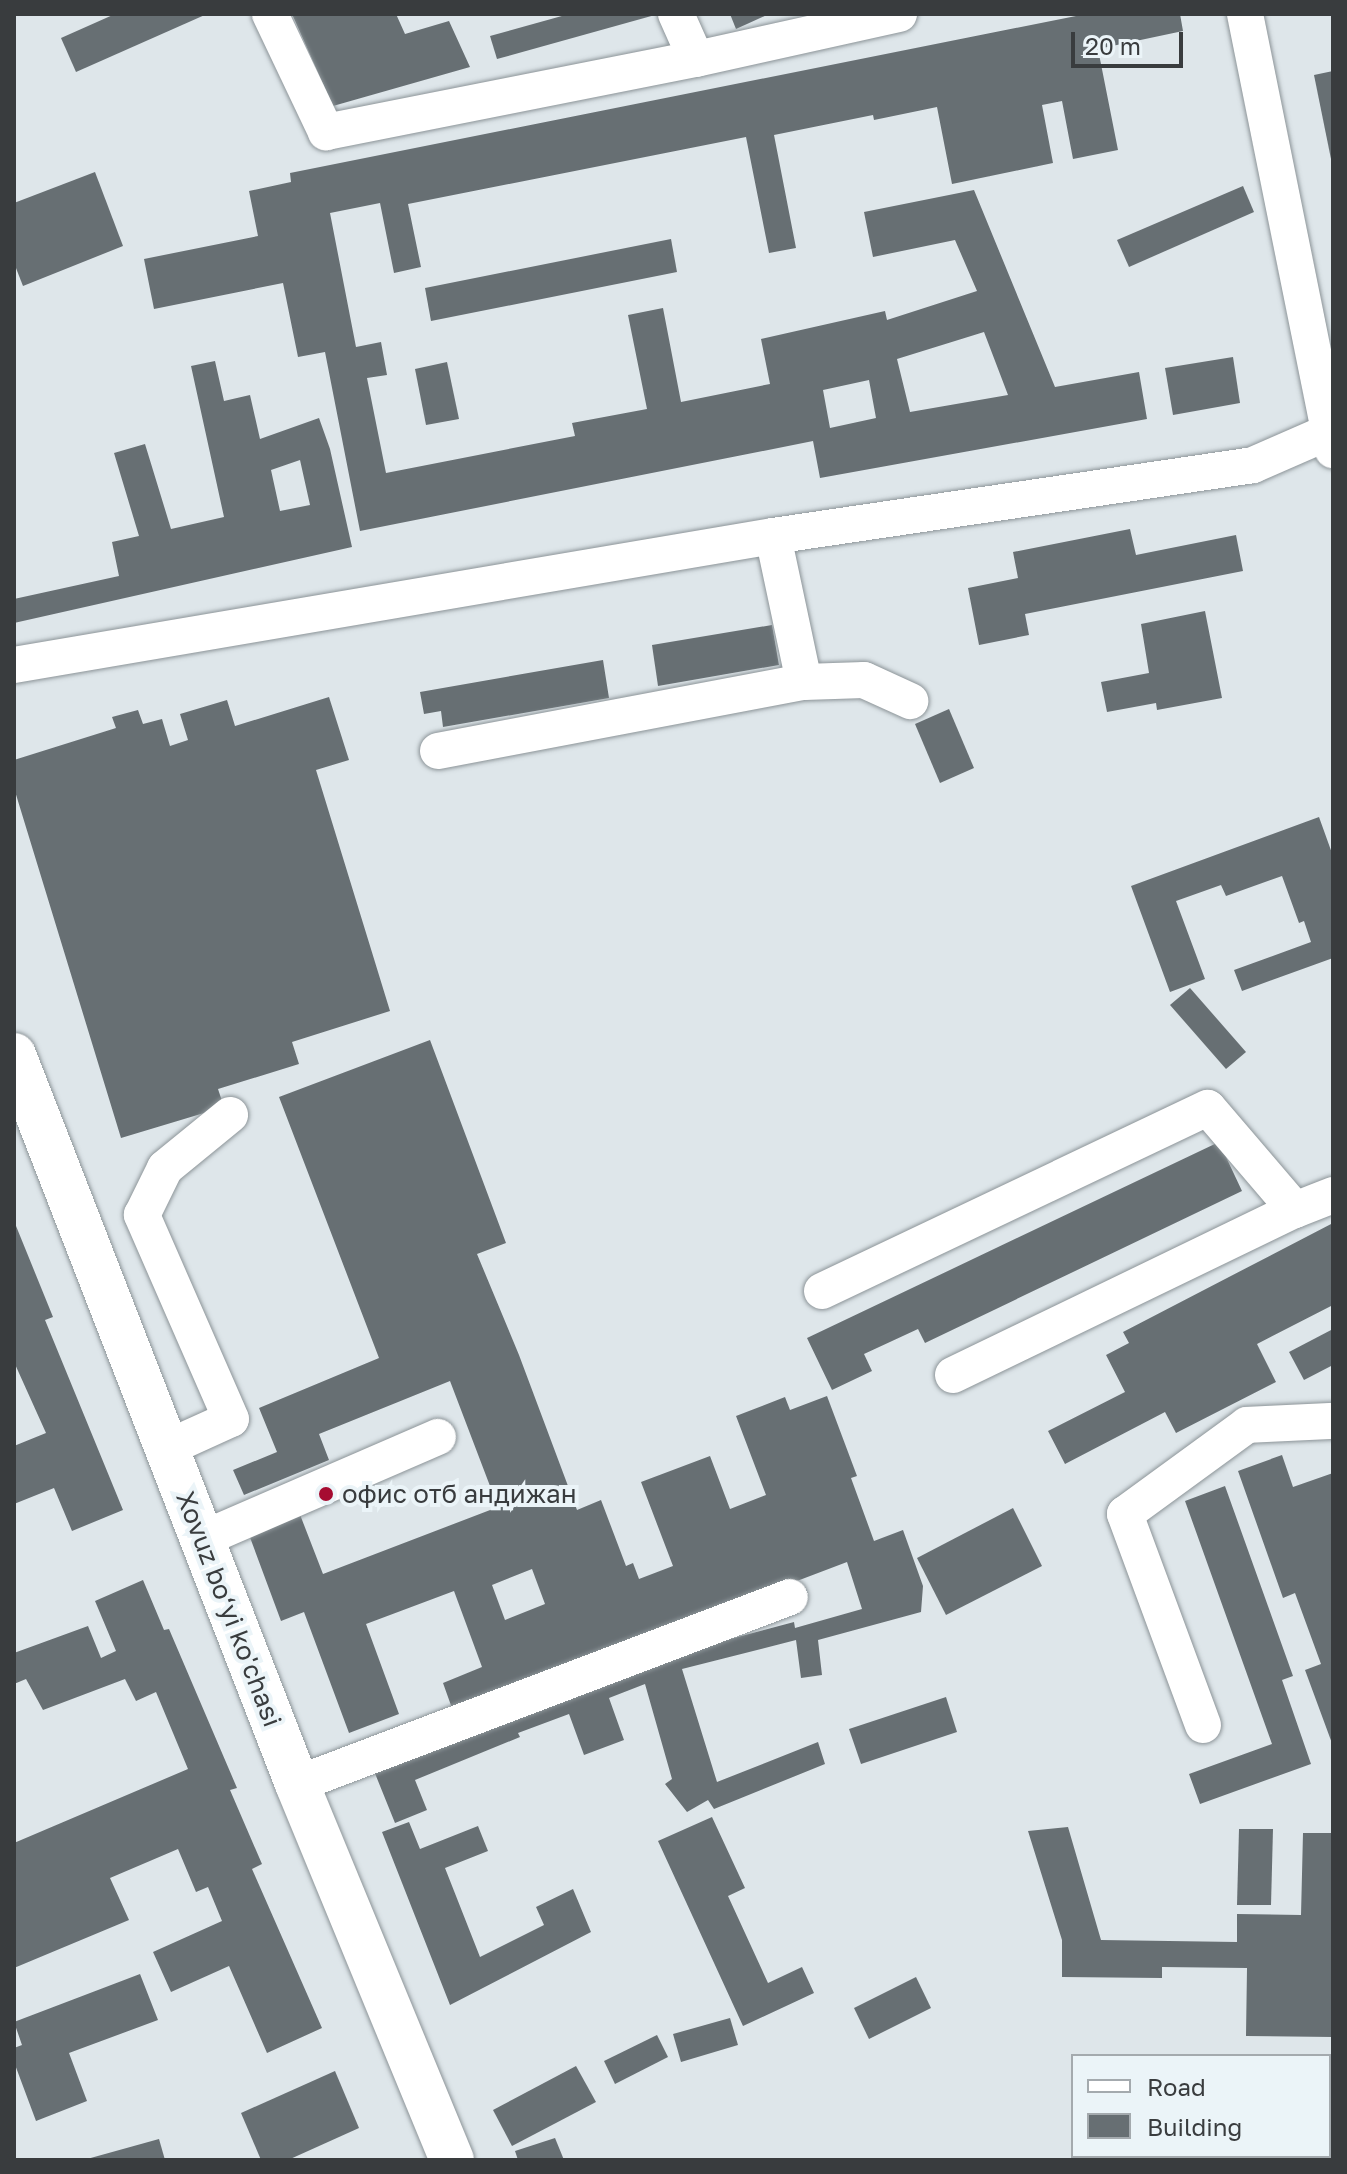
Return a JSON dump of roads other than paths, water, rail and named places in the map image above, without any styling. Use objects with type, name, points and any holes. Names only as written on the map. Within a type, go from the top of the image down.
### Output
[{"type":"main road","name":"Xovuz bo‘yi ko'chasi","points":[[14,1055],[297,1784],[452,2160]]},
{"type":"street","points":[[270,14],[326,132],[696,59],[899,14]]},
{"type":"street","points":[[676,14],[696,59]]},
{"type":"street","points":[[14,665],[773,536],[1253,465],[1331,437],[1245,14]]},
{"type":"street","points":[[773,536],[804,682]]},
{"type":"street","points":[[438,751],[804,682],[864,680],[910,701]]},
{"type":"street","points":[[822,1291],[1208,1108],[1295,1210]]},
{"type":"street","points":[[167,1448],[231,1419],[142,1215],[165,1168],[230,1115]]},
{"type":"street","points":[[953,1375],[1295,1210],[1333,1195]]},
{"type":"street","points":[[1203,1725],[1125,1514],[1247,1425],[1333,1421]]},
{"type":"street","points":[[202,1539],[438,1437]]},
{"type":"street","points":[[297,1784],[790,1597]]},
{"type":"place","name":"офис отб андижан","points":[[326,1494]]}]
